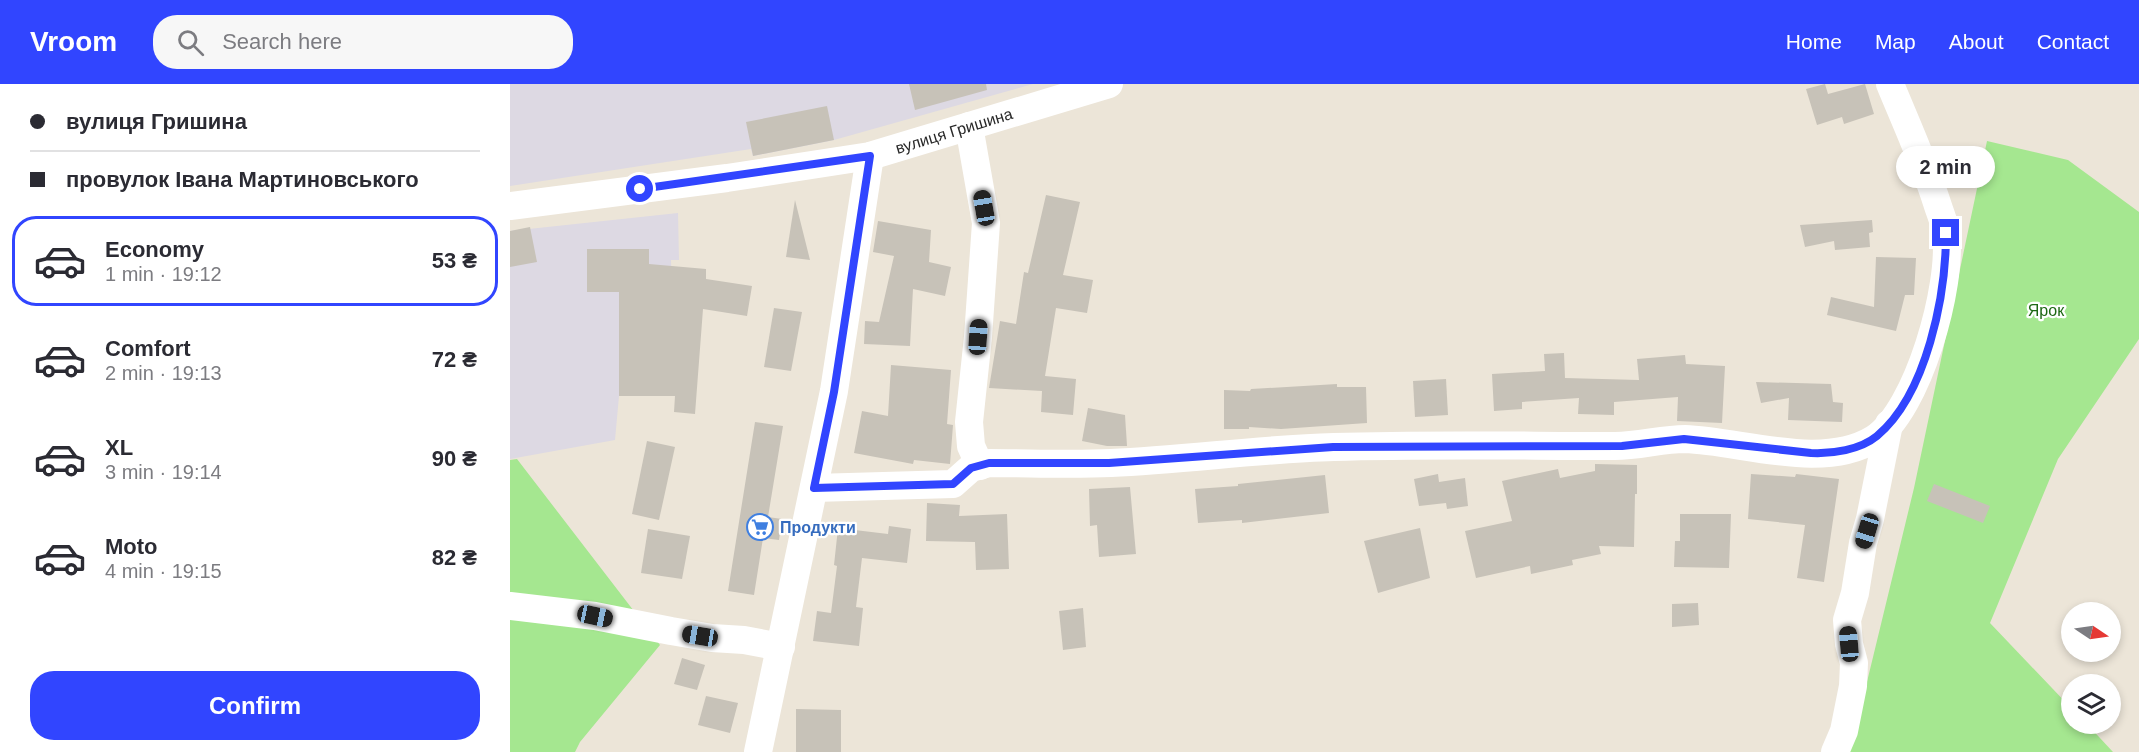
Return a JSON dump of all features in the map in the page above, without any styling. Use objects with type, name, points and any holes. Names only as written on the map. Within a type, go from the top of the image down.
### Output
[{"type":"street","name":"вулиця Гришина","points":[[510,206],[727,178],[870,156],[1109,84]]},
{"type":"street","points":[[814,488],[953,484],[971,468],[989,463],[1109,463],[1333,447],[1622,446],[1684,439],[1824,453],[1851,448],[1875,438],[1905,402],[1920,368],[1941,297],[1946,261],[1946,233],[1931,184],[1890,84]]},
{"type":"street","points":[[969,126],[986,223],[969,422],[971,446],[980,466]]},
{"type":"street","points":[[758,752],[834,392],[870,156]]},
{"type":"street","points":[[1835,752],[1844,731],[1853,686],[1854,663],[1849,644],[1847,620],[1855,593],[1863,543],[1889,424]]},
{"type":"street","points":[[510,606],[595,616],[712,638],[744,639],[781,647]]},
{"type":"shaded area","points":[[510,84],[1033,84],[834,140],[753,156],[751,149],[510,186]]},
{"type":"shaded area","points":[[678,213],[679,260],[671,260],[672,296],[619,396],[615,440],[510,459],[510,231]]},
{"type":"green space","name":"Ярок","points":[[1987,141],[2068,160],[2139,212],[2139,339],[2058,459],[1990,623],[2061,698],[2061,734],[2096,734],[2113,752],[1850,752],[1914,488]]},
{"type":"green space","points":[[517,459],[660,645],[580,742],[575,752],[510,752],[510,460]]},
{"type":"building","points":[[909,84],[986,84],[987,90],[915,110]]},
{"type":"building","points":[[1825,84],[1828,94],[1865,84],[1874,114],[1844,124],[1842,117],[1817,125],[1806,89]]},
{"type":"building","points":[[827,106],[834,140],[753,156],[746,122]]},
{"type":"building","points":[[1046,195],[1080,202],[1063,275],[1093,280],[1087,313],[1056,308],[1045,376],[1076,379],[1073,415],[1041,412],[1042,391],[989,388],[1000,321],[1016,324],[1024,272],[1028,273]]},
{"type":"building","points":[[795,200],[810,260],[786,257]]},
{"type":"building","points":[[1872,220],[1873,232],[1869,233],[1870,247],[1835,250],[1834,241],[1805,247],[1800,225]]},
{"type":"building","points":[[878,221],[931,230],[929,262],[951,267],[945,296],[913,289],[910,346],[864,344],[865,321],[879,322],[894,256],[873,252]]},
{"type":"building","points":[[530,227],[537,262],[510,267],[510,231]]},
{"type":"building","points":[[587,249],[649,249],[649,264],[706,269],[706,279],[752,286],[747,316],[703,309],[695,414],[674,412],[675,396],[619,396],[619,292],[587,292]]},
{"type":"building","points":[[1876,257],[1916,258],[1914,295],[1905,295],[1896,331],[1827,315],[1831,297],[1874,307]]},
{"type":"building","points":[[774,308],[802,312],[791,371],[764,367]]},
{"type":"building","points":[[1564,353],[1565,378],[1639,380],[1637,359],[1685,355],[1686,364],[1725,366],[1722,423],[1677,421],[1678,397],[1614,402],[1614,415],[1578,414],[1579,398],[1522,402],[1522,409],[1494,411],[1492,374],[1545,371],[1544,354]]},
{"type":"building","points":[[891,365],[951,370],[947,424],[953,425],[950,464],[914,460],[913,464],[854,453],[862,411],[888,416]]},
{"type":"building","points":[[1446,379],[1448,415],[1415,417],[1413,381]]},
{"type":"building","points":[[1756,382],[1831,384],[1833,402],[1843,403],[1842,422],[1788,420],[1789,398],[1761,403]]},
{"type":"building","points":[[1337,384],[1337,387],[1366,387],[1367,423],[1281,429],[1249,427],[1249,429],[1224,429],[1224,390],[1250,391],[1251,389]]},
{"type":"building","points":[[1088,408],[1125,415],[1127,446],[1107,446],[1082,441]]},
{"type":"building","points":[[755,422],[783,426],[768,517],[782,519],[779,540],[763,538],[754,595],[728,591]]},
{"type":"building","points":[[647,441],[675,447],[659,520],[632,514]]},
{"type":"building","points":[[1595,464],[1637,465],[1634,547],[1599,546],[1601,554],[1572,560],[1573,565],[1531,574],[1530,566],[1476,578],[1465,531],[1512,521],[1502,481],[1558,469],[1560,478],[1595,471]]},
{"type":"building","points":[[1438,474],[1439,482],[1465,478],[1468,506],[1447,509],[1446,503],[1419,506],[1414,479]]},
{"type":"building","points":[[1751,474],[1795,477],[1796,474],[1839,479],[1824,582],[1797,578],[1805,525],[1748,519]]},
{"type":"building","points":[[1325,475],[1329,513],[1242,523],[1242,520],[1198,523],[1195,489]]},
{"type":"building","points":[[1934,484],[1990,506],[1983,523],[1927,501]]},
{"type":"building","points":[[1130,487],[1136,554],[1099,557],[1097,525],[1090,526],[1089,489]]},
{"type":"building","points":[[927,503],[960,505],[959,516],[1007,514],[1009,569],[976,570],[975,542],[926,541]]},
{"type":"building","points":[[1680,514],[1731,514],[1729,568],[1674,567],[1675,541],[1680,541]]},
{"type":"building","points":[[889,526],[911,529],[907,563],[862,558],[856,607],[863,608],[859,646],[813,641],[817,611],[831,613],[837,566],[834,565],[838,528],[888,534]]},
{"type":"building","points":[[1420,528],[1430,578],[1378,593],[1364,541]]},
{"type":"building","points":[[648,529],[690,536],[682,579],[641,573]]},
{"type":"building","points":[[1698,603],[1699,625],[1672,627],[1672,604]]},
{"type":"building","points":[[1083,608],[1086,647],[1063,650],[1059,611]]},
{"type":"building","points":[[682,658],[705,665],[697,690],[674,684]]},
{"type":"building","points":[[706,696],[738,703],[730,733],[698,725]]},
{"type":"building","points":[[796,709],[841,710],[841,752],[796,752]]},
{"type":"place","name":"Продукти","points":[[760,527]]},
{"type":"route","points":[[640,189],[870,156],[834,392],[814,488],[953,484],[971,468],[989,463],[1109,463],[1333,447],[1622,446],[1684,439],[1811,453],[1851,448],[1875,438],[1905,402],[1931,337],[1941,297],[1946,261],[1946,233]]}]
